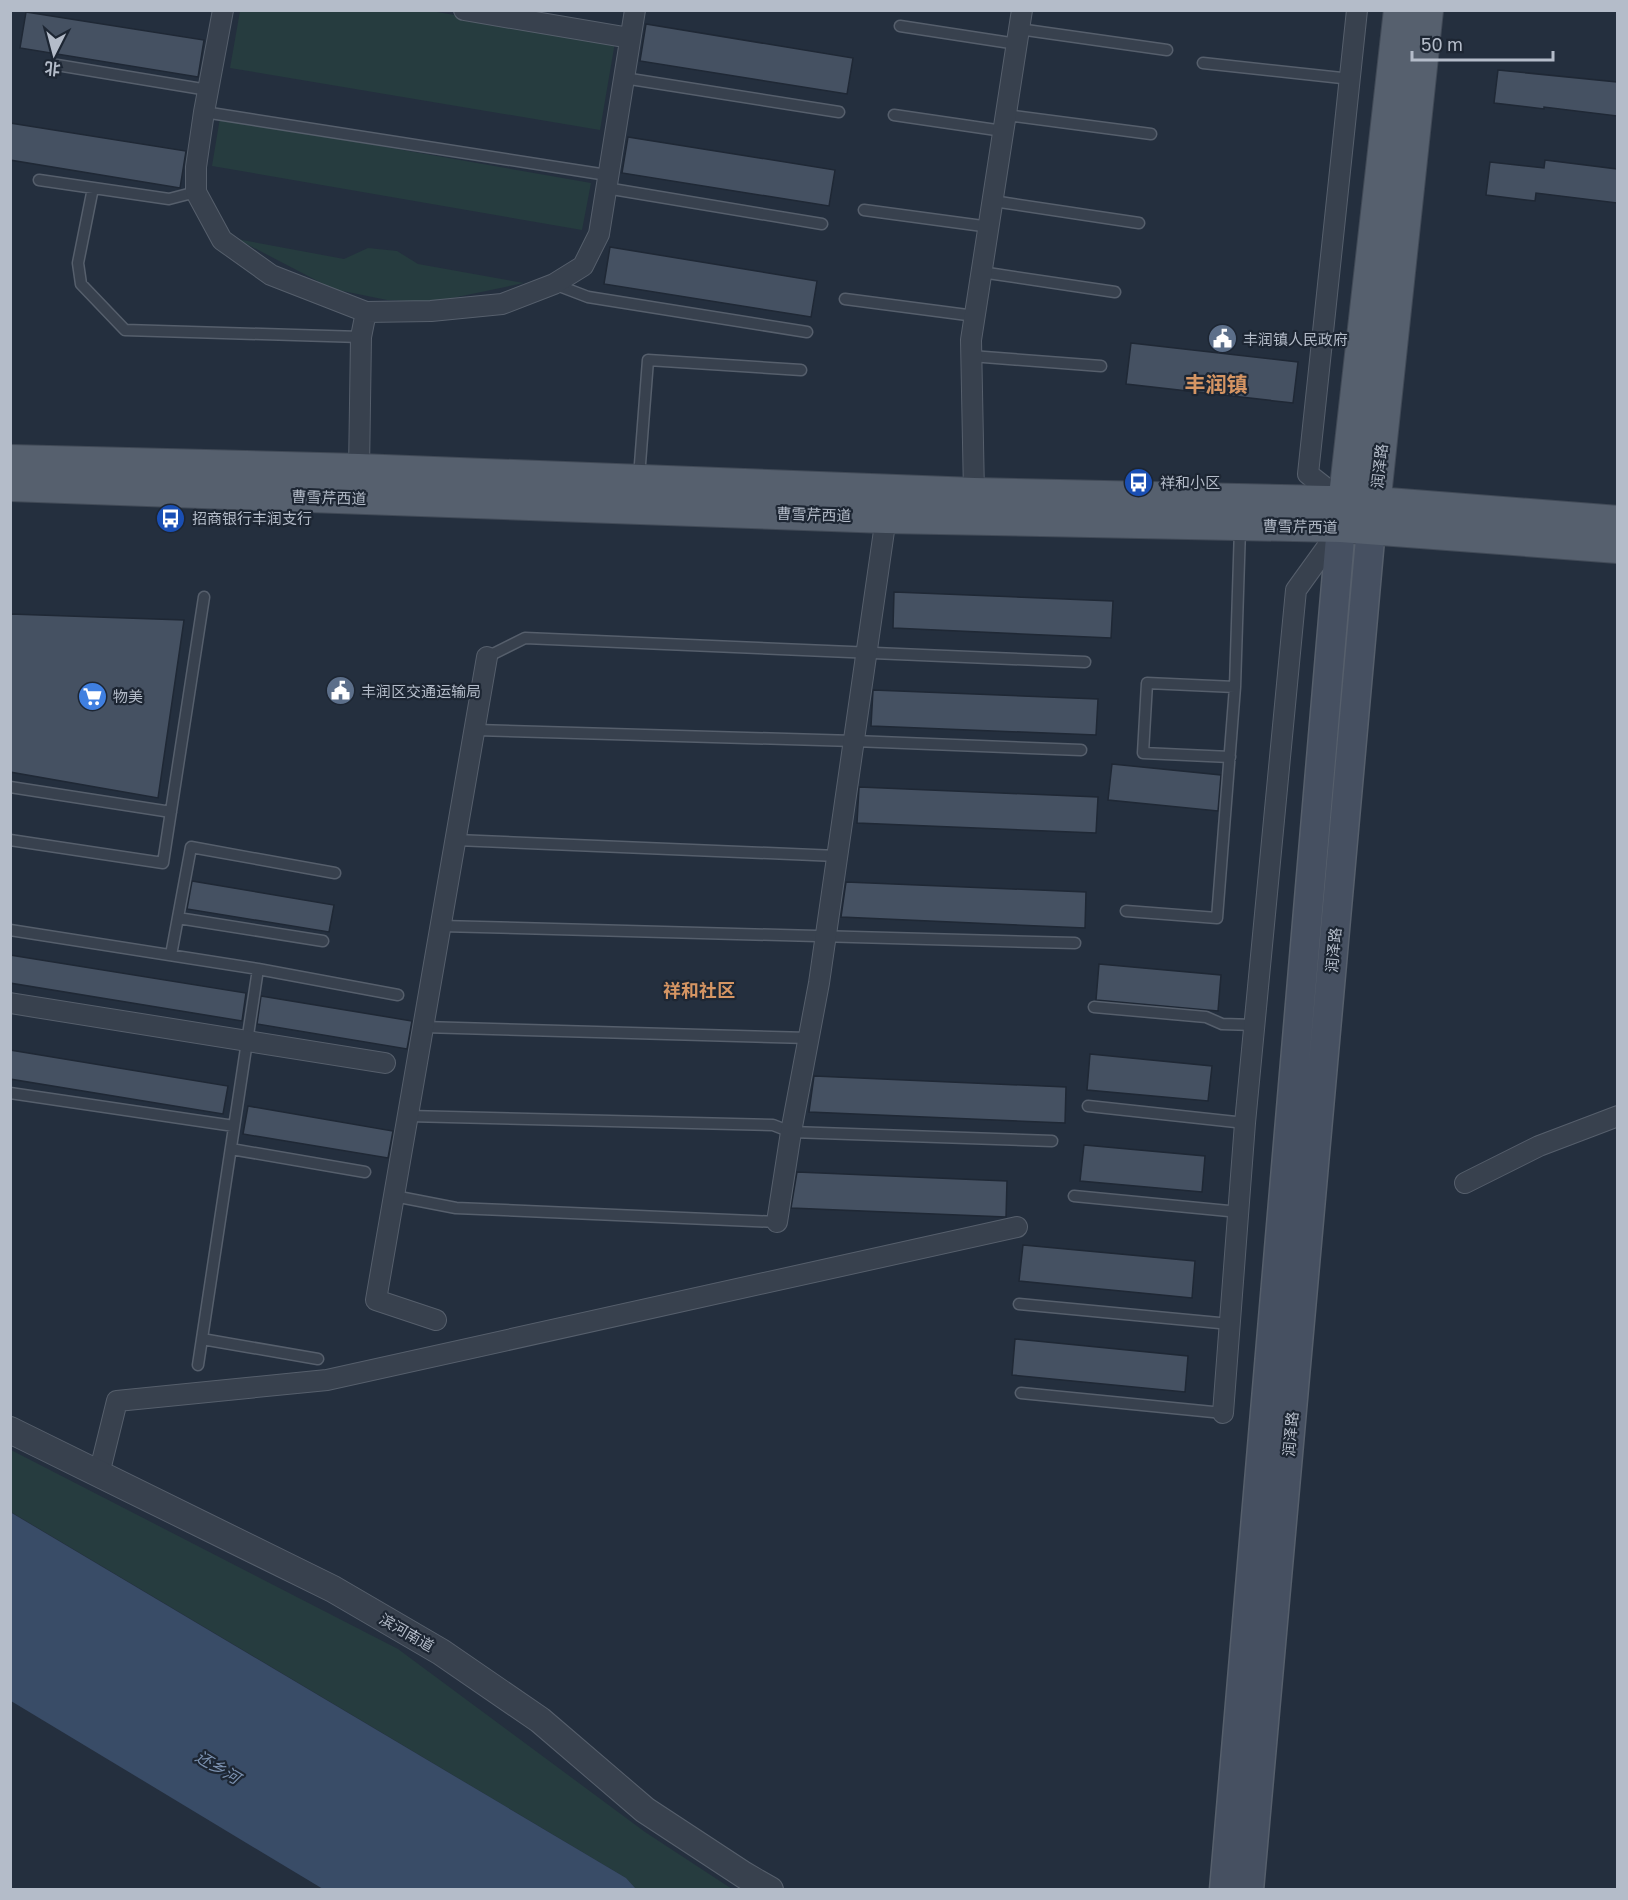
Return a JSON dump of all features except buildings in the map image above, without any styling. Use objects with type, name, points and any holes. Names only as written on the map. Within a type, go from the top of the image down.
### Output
[{"type":"main road","name":"润泽路","points":[[1249,1890],[1400,10]]},
{"type":"main road","name":"润泽路","points":[[1224,1890],[1358,515],[1426,10]]},
{"type":"main road","name":"曹雪芹西道","points":[[10,461],[359,470],[975,494],[1358,515],[1617,522]]},
{"type":"main road","name":"曹雪芹西道","points":[[10,485],[886,517],[1240,525],[1358,515],[1617,547]]},
{"type":"street","points":[[224,10],[204,112],[196,167],[196,192],[222,240],[271,275],[366,312],[431,311],[502,304],[554,284],[583,266],[598,234],[635,10]]},
{"type":"street","points":[[464,10],[630,38]]},
{"type":"street","points":[[1223,1413],[1245,1123],[1296,590],[1358,515],[1308,474],[1357,10]]},
{"type":"street","points":[[975,494],[971,340],[1019,28]]},
{"type":"street","points":[[359,470],[361,338],[366,312]]},
{"type":"street","points":[[777,1222],[826,937],[886,517]]},
{"type":"street","points":[[436,1320],[376,1300],[487,657]]},
{"type":"street","points":[[10,1003],[385,1063]]},
{"type":"street","points":[[1465,1183],[1539,1146],[1617,1116]]},
{"type":"street","points":[[99,1474],[117,1401],[327,1380],[1017,1227]]},
{"type":"street","name":"滨河南道","points":[[10,1430],[333,1589],[441,1652],[540,1720],[645,1810],[770,1890]]},
{"type":"lane","points":[[900,26],[1019,28],[1167,50]]},
{"type":"lane","points":[[1203,63],[1351,79]]},
{"type":"lane","points":[[57,65],[208,90]]},
{"type":"lane","points":[[624,78],[839,112]]},
{"type":"lane","points":[[204,112],[607,181],[822,224]]},
{"type":"lane","points":[[894,115],[1151,134]]},
{"type":"lane","points":[[39,180],[169,199],[196,192]]},
{"type":"lane","points":[[93,188],[78,263],[81,284],[125,330],[361,338]]},
{"type":"lane","points":[[993,201],[1139,223]]},
{"type":"lane","points":[[864,210],[990,227]]},
{"type":"lane","points":[[981,272],[1115,292]]},
{"type":"lane","points":[[554,284],[588,297],[807,332]]},
{"type":"lane","points":[[845,299],[975,316]]},
{"type":"lane","points":[[971,356],[1101,366]]},
{"type":"lane","points":[[639,481],[648,360],[801,370]]},
{"type":"lane","points":[[1126,911],[1217,918],[1235,687],[1240,525]]},
{"type":"lane","points":[[10,840],[163,863],[204,597]]},
{"type":"lane","points":[[487,657],[525,638],[1085,662]]},
{"type":"lane","points":[[1230,757],[1143,753],[1147,683],[1235,687]]},
{"type":"lane","points":[[476,730],[1080,750]]},
{"type":"lane","points":[[10,787],[171,812]]},
{"type":"lane","points":[[456,840],[837,856]]},
{"type":"lane","points":[[171,955],[191,847],[335,873]]},
{"type":"lane","points":[[178,918],[323,941]]},
{"type":"lane","points":[[441,926],[1075,943]]},
{"type":"lane","points":[[10,930],[258,969],[398,995]]},
{"type":"lane","points":[[198,1365],[258,969]]},
{"type":"lane","points":[[1094,1007],[1206,1017],[1222,1024],[1255,1025]]},
{"type":"lane","points":[[423,1027],[809,1038]]},
{"type":"lane","points":[[10,1093],[234,1126]]},
{"type":"lane","points":[[1088,1106],[1245,1123]]},
{"type":"lane","points":[[408,1116],[773,1125],[791,1132],[1052,1141]]},
{"type":"lane","points":[[231,1149],[365,1172]]},
{"type":"lane","points":[[394,1196],[456,1208],[777,1222]]},
{"type":"lane","points":[[1074,1196],[1239,1212]]},
{"type":"lane","points":[[1019,1304],[1230,1324]]},
{"type":"lane","points":[[201,1339],[318,1359]]},
{"type":"lane","points":[[1021,1394],[1223,1413]]},
{"type":"green space","points":[[240,11],[431,11],[615,42],[600,130],[230,68]]},
{"type":"green space","points":[[220,118],[591,183],[582,230],[212,166]]},
{"type":"green space","points":[[237,239],[344,259],[368,248],[397,251],[418,264],[524,283],[433,302],[387,300],[333,289]]},
{"type":"green space","points":[[11,1450],[398,1649],[645,1832],[732,1889],[636,1889],[626,1878],[11,1512]]},
{"type":"water","name":"还乡河","points":[[10,1512],[626,1878],[636,1889],[323,1889],[11,1701]]},
{"type":"place","name":"丰润镇人民政府","points":[[1222,339]]},
{"type":"place","name":"祥和小区","points":[[1139,482]]},
{"type":"place","name":"招商银行丰润支行","points":[[171,518]]},
{"type":"place","name":"丰润区交通运输局","points":[[340,691]]},
{"type":"place","name":"物美","points":[[92,696]]},
{"type":"district","name":"丰润镇","points":[[1216,384]]},
{"type":"district","name":"祥和社区","points":[[699,990]]}]
